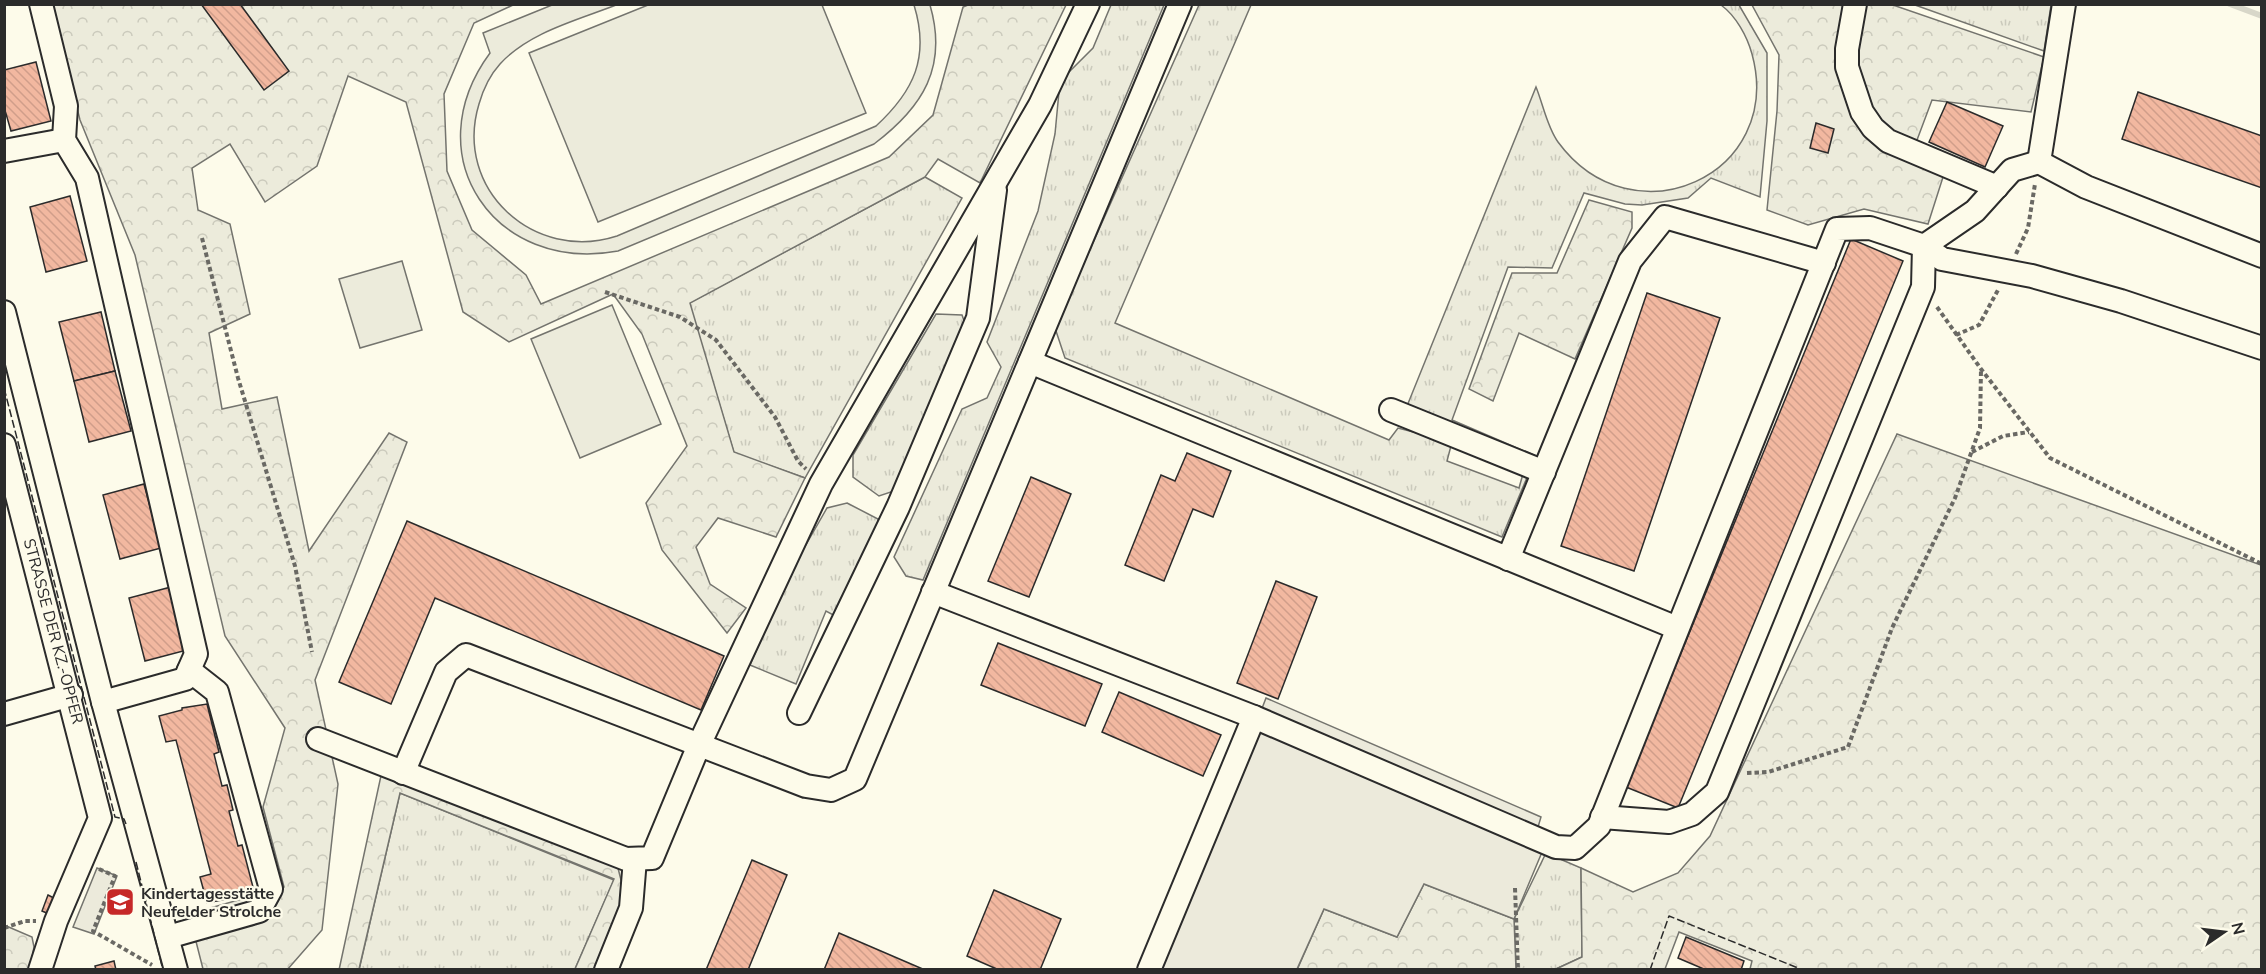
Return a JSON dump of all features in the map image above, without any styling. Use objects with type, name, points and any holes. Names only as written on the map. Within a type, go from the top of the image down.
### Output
[{"type":"street","points":[[41,4],[66,106],[64,140],[87,178],[196,654],[185,679],[104,702]]},
{"type":"street","points":[[318,739],[626,859],[652,858],[699,745],[821,484],[1040,105],[1088,4]]},
{"type":"street","points":[[403,773],[446,672],[466,655],[806,786],[831,790],[855,779],[1180,4]]},
{"type":"street","points":[[1856,4],[1847,49],[1847,67],[1862,112],[1873,128],[1888,141],[1997,187]]},
{"type":"street","points":[[2039,162],[2064,4]]},
{"type":"street","points":[[4,151],[64,140]]},
{"type":"street","points":[[1924,246],[1975,211],[2012,170],[2039,162],[2086,187],[2262,256]]},
{"type":"street","points":[[799,713],[898,507],[978,318],[996,181]]},
{"type":"street","points":[[1508,559],[1630,261],[1665,217],[1824,263]]},
{"type":"street","points":[[933,592],[1254,717],[1556,847],[1575,848],[1599,826],[1837,229],[1870,228],[1924,246],[1942,259],[2032,276],[2121,301],[2262,348]]},
{"type":"street","points":[[1602,818],[1669,822],[1692,814],[1717,792],[1923,287],[1924,246]]},
{"type":"street","points":[[4,312],[104,702],[176,969]]},
{"type":"street","points":[[1030,362],[1677,628]]},
{"type":"street","points":[[1391,410],[1544,472]]},
{"type":"street","name":"STRASSE DER KZ.-OPFER","points":[[5,446],[71,695],[100,818],[81,861]]},
{"type":"street","points":[[168,937],[259,911],[271,889],[217,692],[189,670]]},
{"type":"street","points":[[4,714],[71,695]]},
{"type":"street","points":[[1149,969],[1254,717]]},
{"type":"street","points":[[606,969],[632,908],[635,859]]},
{"type":"street","points":[[40,969],[56,921],[81,861]]},
{"type":"path","points":[[202,238],[238,378],[295,566],[312,652]]},
{"type":"path","points":[[1923,287],[1981,369],[2050,458],[2262,564]]},
{"type":"path","points":[[605,291],[680,317],[716,340],[775,417],[798,461],[821,484]]},
{"type":"path","points":[[1725,774],[1768,771],[1848,747],[1892,628],[1954,498],[1980,428],[1981,369]]},
{"type":"path","points":[[1971,453],[2003,436],[2030,432]]},
{"type":"path","points":[[81,861],[115,876],[93,931],[148,961],[156,969]]},
{"type":"path","points":[[1515,888],[1518,969]]},
{"type":"path","points":[[4,928],[25,921],[56,921]]},
{"type":"green space","points":[[51,5],[513,5],[474,23],[444,94],[447,171],[472,230],[526,275],[541,304],[889,157],[933,115],[963,7],[968,5],[1066,5],[980,183],[938,159],[925,177],[690,303],[734,452],[805,478],[776,537],[718,518],[696,547],[710,584],[746,608],[727,633],[662,550],[646,503],[687,446],[642,334],[613,294],[509,342],[463,312],[406,102],[348,76],[317,166],[265,202],[230,144],[192,168],[198,210],[230,224],[250,314],[209,333],[222,409],[277,397],[309,551],[389,433],[407,442],[315,680],[338,784],[322,930],[287,970],[203,969],[189,914],[284,887],[263,807],[285,728],[225,636],[135,255],[80,120]]},
{"type":"green space","points":[[552,5],[616,5],[539,35],[512,53],[496,68],[485,88],[479,104],[474,135],[478,164],[489,190],[507,212],[530,229],[557,239],[586,242],[617,236],[876,126],[900,100],[915,72],[920,41],[919,24],[914,5],[930,5],[935,27],[936,48],[927,84],[918,100],[891,130],[874,144],[618,251],[574,253],[535,244],[503,226],[479,199],[465,167],[461,131],[469,92],[490,53],[483,33]]},
{"type":"green space","points":[[648,5],[822,5],[866,113],[598,222],[529,53]]},
{"type":"green space","points":[[1111,5],[1164,5],[923,580],[906,576],[894,557],[962,409],[987,398],[1001,367],[987,342],[1038,211],[1055,134],[1060,81],[1093,48]]},
{"type":"green space","points":[[1199,5],[1251,5],[1115,323],[1389,440],[1398,428],[1452,442],[1447,461],[1519,488],[1528,456],[1407,406],[1536,87],[1554,136],[1589,172],[1625,188],[1661,191],[1696,182],[1725,162],[1746,133],[1756,97],[1752,54],[1740,27],[1721,5],[1739,5],[1767,53],[1767,121],[1760,197],[1711,178],[1688,198],[1642,205],[1625,204],[1584,193],[1552,268],[1508,267],[1452,420],[1536,456],[1502,537],[1065,358],[1055,328]]},
{"type":"green space","points":[[1752,5],[1893,5],[2044,57],[2031,112],[1932,100],[1914,148],[1944,174],[1928,224],[1864,209],[1808,225],[1767,210],[1777,111],[1779,55]]},
{"type":"green space","points":[[1915,5],[2051,5],[2044,51]]},
{"type":"green space","points":[[925,177],[962,198],[805,478],[734,453],[689,303]]},
{"type":"green space","points":[[1589,200],[1632,212],[1632,228],[1575,359],[1519,333],[1493,401],[1469,389],[1512,273],[1557,273]]},
{"type":"green space","points":[[402,261],[422,330],[360,348],[339,279]]},
{"type":"green space","points":[[612,305],[661,424],[580,458],[531,339]]},
{"type":"green space","points":[[936,314],[962,315],[967,329],[897,490],[879,496],[853,477],[853,455]]},
{"type":"green space","points":[[1897,434],[2261,565],[2261,969],[1750,969],[1752,961],[1679,932],[1665,969],[1556,969],[1582,957],[1581,868],[1633,892],[1678,873],[1710,836]]},
{"type":"green space","points":[[847,503],[878,519],[880,530],[837,617],[826,611],[796,684],[750,665],[791,571],[827,508]]},
{"type":"green space","points":[[382,771],[618,868],[625,896],[594,969],[575,969],[614,879],[400,793],[359,969],[339,970]]},
{"type":"green space","points":[[400,793],[614,880],[575,969],[359,970]]},
{"type":"green space","points":[[1546,853],[1581,868],[1582,957],[1556,969],[1516,969],[1514,919]]},
{"type":"green space","points":[[1424,884],[1514,919],[1516,969],[1297,970],[1324,909],[1397,937]]},
{"type":"green space","points":[[4,925],[32,937],[34,947],[30,969],[5,969]]},
{"type":"shaded area","points":[[1266,698],[1541,817],[1538,827],[1550,833],[1514,919],[1424,884],[1397,937],[1324,909],[1297,969],[1161,970]]},
{"type":"shaded area","points":[[97,868],[117,876],[94,934],[73,927]]},
{"type":"building","points":[[201,4],[240,4],[289,71],[264,90]]},
{"type":"building","points":[[36,62],[51,121],[11,131],[4,107],[4,70]]},
{"type":"building","points":[[2138,92],[2262,136],[2262,188],[2122,139]]},
{"type":"building","points":[[1947,102],[2003,126],[1985,167],[1929,142]]},
{"type":"building","points":[[1816,123],[1834,129],[1828,153],[1810,148]]},
{"type":"building","points":[[70,196],[87,261],[46,272],[30,207]]},
{"type":"building","points":[[1851,239],[1903,261],[1678,808],[1626,787]]},
{"type":"building","points":[[1647,293],[1720,318],[1634,571],[1561,546]]},
{"type":"building","points":[[101,312],[115,371],[74,381],[59,322]]},
{"type":"building","points":[[115,371],[131,431],[89,442],[74,381]]},
{"type":"building","points":[[1187,453],[1231,471],[1213,517],[1193,509],[1164,581],[1125,565],[1161,475],[1175,481]]},
{"type":"building","points":[[1031,477],[1071,494],[1029,597],[988,581]]},
{"type":"building","points":[[144,484],[161,548],[120,559],[103,495]]},
{"type":"building","points":[[407,521],[724,656],[701,710],[435,598],[391,704],[339,682]]},
{"type":"building","points":[[1276,581],[1317,597],[1278,699],[1237,683]]},
{"type":"building","points":[[171,587],[187,650],[145,661],[129,598]]},
{"type":"building","points":[[998,643],[1102,684],[1085,726],[981,685]]},
{"type":"building","points":[[1119,692],[1221,735],[1203,776],[1102,732]]},
{"type":"building","points":[[207,704],[219,752],[214,754],[222,786],[227,785],[233,810],[229,811],[238,846],[242,845],[254,891],[242,894],[243,896],[207,903],[200,877],[211,874],[176,740],[166,742],[159,716],[182,710],[182,708]]},
{"type":"building","points":[[752,860],[787,875],[748,970],[706,970]]},
{"type":"building","points":[[994,890],[1061,919],[1040,970],[999,970],[967,956]]},
{"type":"building","points":[[48,895],[56,899],[49,914],[42,911]]},
{"type":"building","points":[[839,933],[925,970],[824,970]]},
{"type":"building","points":[[1686,937],[1744,961],[1741,970],[1706,970],[1678,958]]},
{"type":"building","points":[[114,961],[116,970],[96,970],[95,966]]},
{"type":"waterway","points":[[2230,4],[2262,16]]},
{"type":"fence","points":[[4,388],[115,817],[124,819],[126,824]]},
{"type":"fence","points":[[136,862],[163,970]]},
{"type":"fence","points":[[1650,970],[1669,916],[1803,970]]},
{"type":"place","name":"Kindertagesstätte Neufelder Strolche","points":[[120,902]]}]
